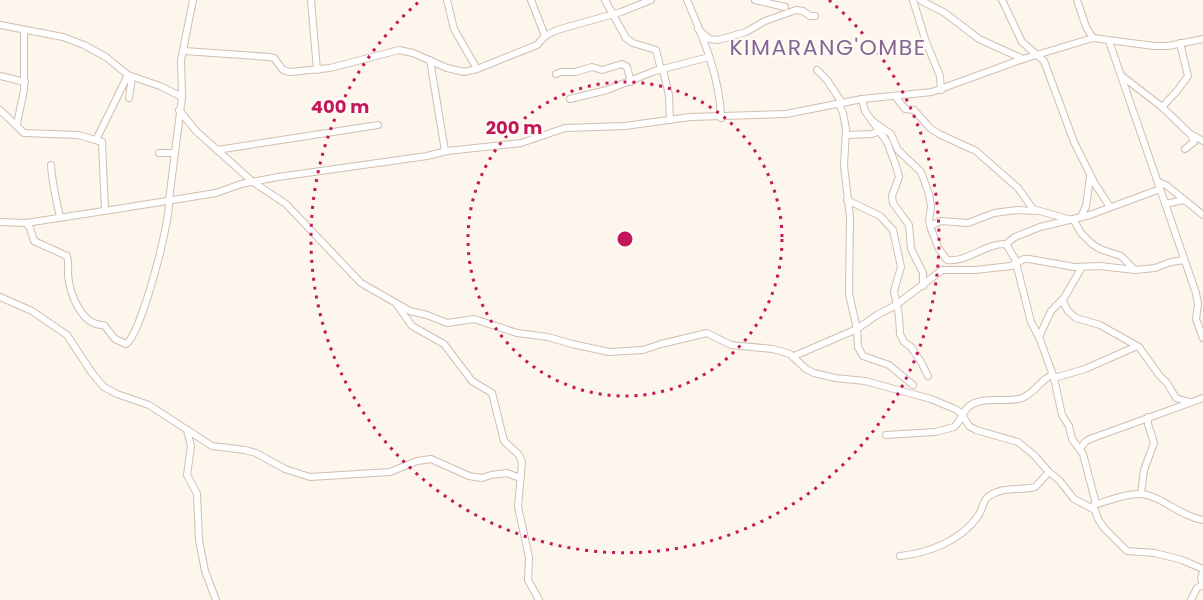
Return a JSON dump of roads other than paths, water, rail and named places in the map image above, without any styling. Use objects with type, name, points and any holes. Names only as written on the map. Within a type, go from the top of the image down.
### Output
[{"type":"street","points":[[311,0],[317,70]]},
{"type":"street","points":[[447,0],[454,30],[477,69]]},
{"type":"street","points":[[531,0],[545,36]]},
{"type":"street","points":[[605,0],[621,31],[630,41],[656,50],[669,95],[670,120]]},
{"type":"street","points":[[184,51],[270,57],[274,58],[285,71],[317,70],[397,50],[413,52],[464,72],[537,45],[545,36],[651,0]]},
{"type":"street","points":[[687,0],[719,90],[721,118]]},
{"type":"street","points":[[755,0],[801,10],[810,16],[815,16]]},
{"type":"street","points":[[913,0],[926,42],[940,76],[941,90]]},
{"type":"street","points":[[920,0],[945,13],[979,39],[1023,59]]},
{"type":"street","points":[[1002,0],[1022,42],[1044,61],[1074,142],[1089,173],[1110,207]]},
{"type":"street","points":[[1077,0],[1086,27],[1093,38]]},
{"type":"street","points":[[26,223],[34,241],[67,256],[68,278],[79,312],[95,325],[104,325],[115,339],[129,343],[143,313],[167,226],[182,97],[181,67],[192,1]]},
{"type":"street","points":[[698,29],[709,39],[718,40],[746,32],[785,6]]},
{"type":"street","points":[[0,26],[63,37],[84,45],[106,57],[130,76],[160,86],[182,97]]},
{"type":"street","points":[[17,124],[25,82],[24,31]]},
{"type":"street","points":[[0,222],[26,223],[216,192],[278,177],[427,156],[444,151],[521,143],[565,128],[616,126],[690,117],[721,118],[786,114],[861,99],[941,90],[1035,54],[1093,38],[1154,46],[1203,39]]},
{"type":"street","points":[[1109,41],[1193,285],[1198,304],[1196,319],[1203,338]]},
{"type":"street","points":[[1161,107],[1188,76],[1180,43]]},
{"type":"street","points":[[570,99],[631,82],[655,71],[709,57]]},
{"type":"street","points":[[430,60],[444,151]]},
{"type":"street","points":[[556,74],[592,67],[602,70],[622,64],[627,67],[631,82]]},
{"type":"street","points":[[817,70],[827,80],[843,113],[846,135],[844,166],[850,217],[849,294],[857,329],[858,346],[863,356],[890,365],[913,385]]},
{"type":"street","points":[[0,76],[25,82]]},
{"type":"street","points":[[129,98],[130,76]]},
{"type":"street","points":[[96,140],[130,76]]},
{"type":"street","points":[[1121,76],[1190,133],[1203,141]]},
{"type":"street","points":[[895,96],[905,109],[914,110],[933,131],[976,151],[1018,188],[1029,206],[1037,211]]},
{"type":"street","points":[[861,99],[865,111],[890,148],[898,174],[892,203],[909,225],[911,249],[923,273],[923,286]]},
{"type":"street","points":[[0,110],[24,133],[78,135],[104,145],[105,210]]},
{"type":"street","points":[[179,110],[196,131],[253,182],[286,204],[361,283],[410,311],[447,323],[474,319],[517,333],[548,337],[609,352],[643,350],[708,333],[730,345],[773,349],[794,356],[806,369],[814,373],[865,381],[931,399],[955,409],[969,426],[976,430],[1018,442],[1059,480],[1074,499],[1095,510],[1104,528],[1127,551],[1149,552],[1200,566],[1203,571],[1201,579],[1203,584],[1197,588],[1191,600]]},
{"type":"street","points":[[872,121],[891,134],[898,150],[921,172],[929,194],[930,226],[939,249],[947,260],[963,258],[991,245],[1006,244],[1026,232],[1110,207],[1159,186],[1166,185],[1203,214]]},
{"type":"street","points":[[217,150],[378,125]]},
{"type":"street","points":[[846,135],[872,134],[880,131]]},
{"type":"street","points":[[1185,149],[1194,142],[1190,133]]},
{"type":"street","points":[[159,153],[174,153]]},
{"type":"street","points":[[51,165],[51,182],[56,194],[60,217]]},
{"type":"street","points":[[1081,217],[1086,206],[1089,173]]},
{"type":"street","points":[[847,200],[880,216],[893,230],[901,270],[894,291],[902,338],[916,353],[927,376]]},
{"type":"street","points":[[1165,204],[1184,200]]},
{"type":"street","points":[[930,226],[941,221],[968,223],[994,213],[1037,211],[1072,220],[1092,244],[1121,256],[1135,270]]},
{"type":"street","points":[[1006,244],[1016,264],[1031,322],[1039,337],[1053,377],[1062,415],[1069,426],[1072,439],[1083,454],[1096,504]]},
{"type":"street","points":[[794,356],[857,329],[896,305],[942,270],[975,270],[1011,266],[1029,259],[1082,267],[1100,266],[1135,270],[1155,268],[1184,260]]},
{"type":"street","points":[[1039,337],[1051,311],[1062,300],[1082,267]]},
{"type":"street","points":[[1193,285],[1203,290]]},
{"type":"street","points":[[0,297],[32,311],[67,335],[96,380],[104,387],[149,405],[212,446],[256,453],[286,470],[310,477],[384,473],[417,461],[431,459],[470,476],[482,478],[507,473],[520,478]]},
{"type":"street","points":[[1062,300],[1076,318],[1100,325],[1137,346],[1176,398],[1189,402]]},
{"type":"street","points":[[394,302],[412,326],[444,344],[472,381],[492,393],[504,441],[519,455],[522,462],[520,478],[522,485],[518,507],[529,557],[528,580],[539,600]]},
{"type":"street","points":[[886,435],[946,430],[954,427],[971,405],[996,399],[1025,397],[1046,378],[1085,369],[1137,346]]},
{"type":"street","points":[[1080,450],[1087,440],[1203,398]]},
{"type":"street","points":[[1141,494],[1144,470],[1154,443],[1148,417]]},
{"type":"street","points":[[187,430],[191,446],[187,474],[197,494],[199,540],[205,571],[216,600]]},
{"type":"street","points":[[900,556],[934,549],[944,544],[960,534],[975,520],[986,498],[990,495],[1009,488],[1035,487],[1049,472]]},
{"type":"street","points":[[1089,506],[1141,494],[1155,498],[1187,516],[1203,520]]},
{"type":"district","name":"KIMARANG'OMBE","points":[[828,47]]}]
